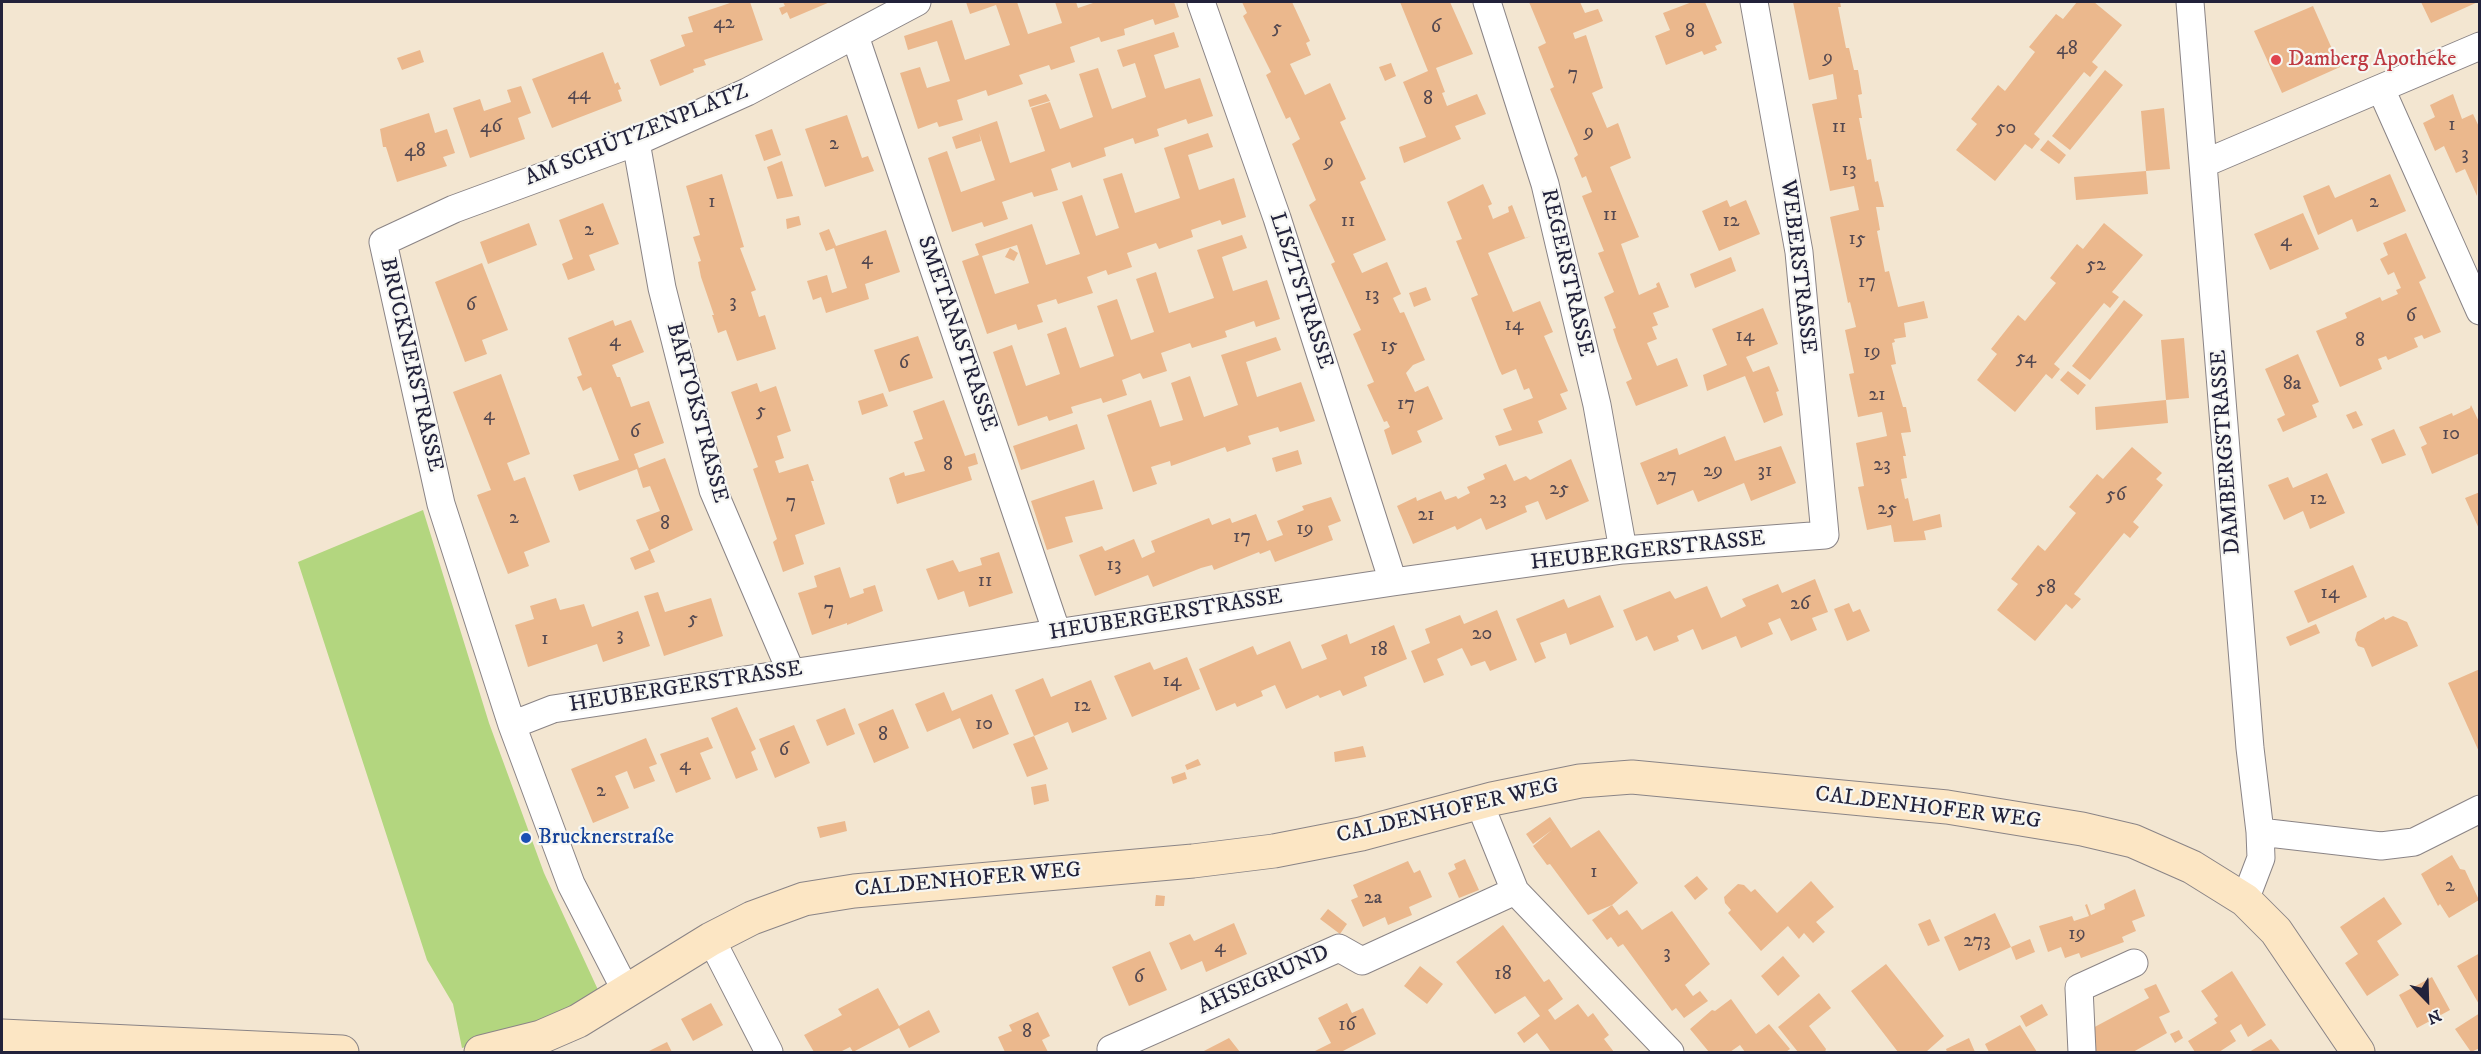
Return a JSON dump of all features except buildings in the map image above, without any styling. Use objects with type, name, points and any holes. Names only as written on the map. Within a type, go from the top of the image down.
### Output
[{"type":"main road","name":"CALDENHOFER WEG","points":[[481,1053],[541,1037],[578,1021],[711,939],[752,918],[814,897],[854,891],[1193,861],[1274,851],[1361,834],[1479,802],[1580,781],[1632,777],[1947,807],[2082,829],[2133,841],[2192,867],[2245,900],[2276,931],[2358,1053]]},
{"type":"main road","points":[[2,1036],[342,1053]]},
{"type":"street","name":"AM SCHÜTZENPLATZ","points":[[382,242],[454,209],[636,142],[747,92],[917,2]]},
{"type":"street","name":"LISZTSTRASSE","points":[[1201,2],[1277,218],[1393,582]]},
{"type":"street","name":"REGERSTRASSE","points":[[1487,2],[1545,184],[1597,405],[1623,550]]},
{"type":"street","name":"WEBERSTRASSE","points":[[1754,2],[1800,252],[1825,535]]},
{"type":"street","name":"DAMBERGSTRASSE","points":[[2190,2],[2205,163],[2250,748],[2260,832],[2261,858],[2245,900]]},
{"type":"street","name":"SMETANASTRASSE","points":[[855,36],[1057,633]]},
{"type":"street","points":[[2205,163],[2480,45]]},
{"type":"street","points":[[2381,88],[2480,310]]},
{"type":"street","name":"BARTOKSTRASSE","points":[[636,142],[662,288],[713,490],[791,672]]},
{"type":"street","name":"BRUCKNERSTRASSE","points":[[382,242],[441,504],[512,725],[571,884],[626,991]]},
{"type":"street","name":"HEUBERGERSTRASSE","points":[[512,725],[553,709],[1393,582],[1623,550],[1825,535]]},
{"type":"street","points":[[1479,802],[1515,891],[1670,1053]]},
{"type":"street","points":[[2260,832],[2381,846],[2414,842],[2480,809]]},
{"type":"street","name":"AHSEGRUND","points":[[1111,1049],[1339,948],[1362,961],[1515,891]]},
{"type":"street","points":[[711,939],[769,1053]]},
{"type":"street","points":[[2082,1053],[2079,988],[2134,963]]},
{"type":"green space","points":[[423,510],[489,723],[544,873],[599,992],[556,1021],[462,1048],[453,1004],[427,960],[298,562]]},
{"type":"place","name":"Damberg Apotheke","points":[[2276,60]]},
{"type":"place","name":"Brucknerstraße","points":[[526,838]]}]
